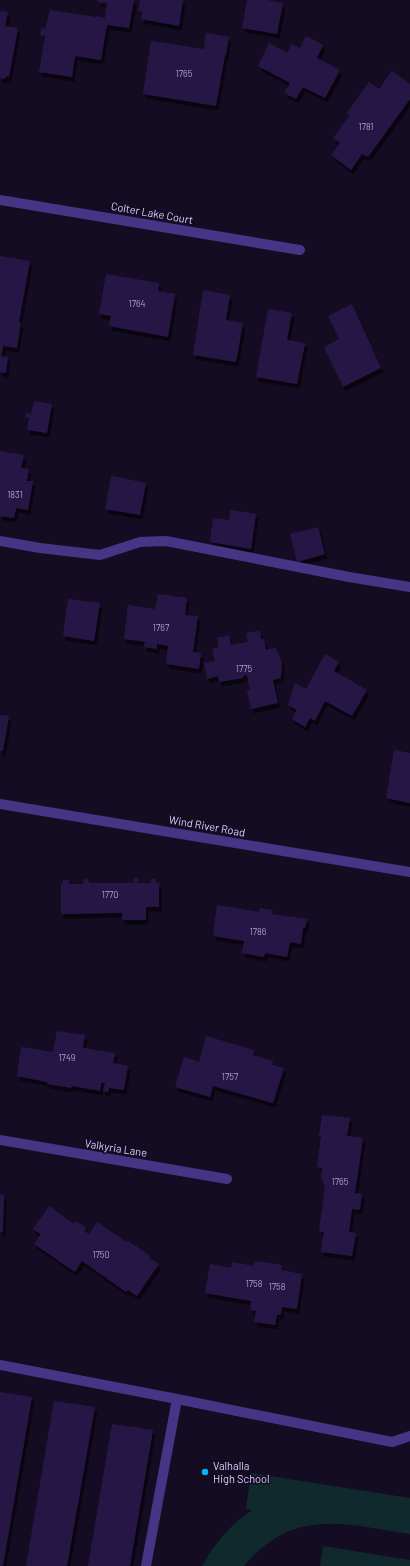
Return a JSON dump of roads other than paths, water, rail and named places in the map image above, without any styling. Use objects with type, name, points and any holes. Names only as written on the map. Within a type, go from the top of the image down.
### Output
[{"type":"street","name":"Colter Lake Court","points":[[0,200],[300,250]]},
{"type":"street","points":[[0,540],[40,548],[100,555],[140,542],[166,541],[349,577],[410,587]]},
{"type":"street","name":"Wind River Road","points":[[0,804],[410,872]]},
{"type":"street","name":"Valkyria Lane","points":[[0,1140],[227,1179]]},
{"type":"street","points":[[0,1365],[392,1442],[410,1436]]},
{"type":"street","points":[[146,1566],[177,1399]]},
{"type":"place","name":"Valhalla High School","points":[[205,1472]]}]
